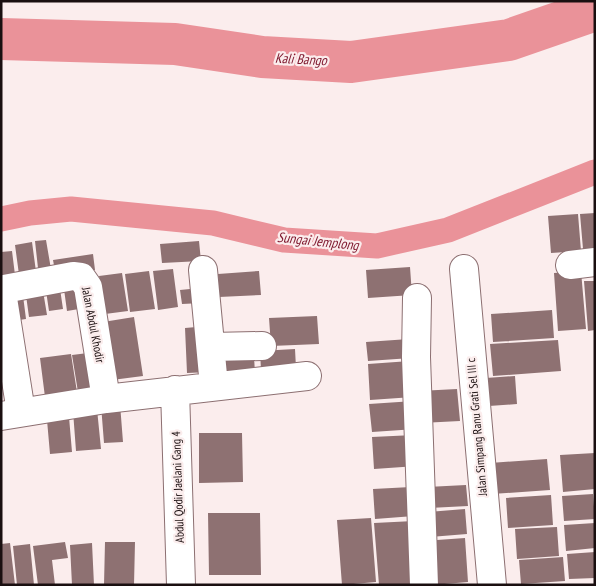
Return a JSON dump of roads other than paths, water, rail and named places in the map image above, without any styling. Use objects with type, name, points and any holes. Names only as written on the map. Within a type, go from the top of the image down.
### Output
[{"type":"street","name":"Jalan Simpang Ranu Grati Sel III c","points":[[464,269],[492,585]]},
{"type":"street","points":[[203,270],[214,386]]},
{"type":"street","name":"Jalan Abdul Khodir","points":[[106,398],[85,280],[82,277],[73,276],[4,289],[2,292],[11,414],[106,398],[307,376]]},
{"type":"street","points":[[417,298],[416,357],[424,585]]},
{"type":"street","points":[[211,347],[262,346]]},
{"type":"street","name":"Abdul Qodir Jaelani Gang 4","points":[[175,390],[181,585]]},
{"type":"waterway","name":"Kali Bango","points":[[1,39],[175,44],[262,57],[351,62],[509,40],[595,10]]},
{"type":"waterway","name":"Sungai Jemplong","points":[[1,219],[30,213],[71,209],[213,223],[284,240],[377,246],[448,230],[595,172]]}]
